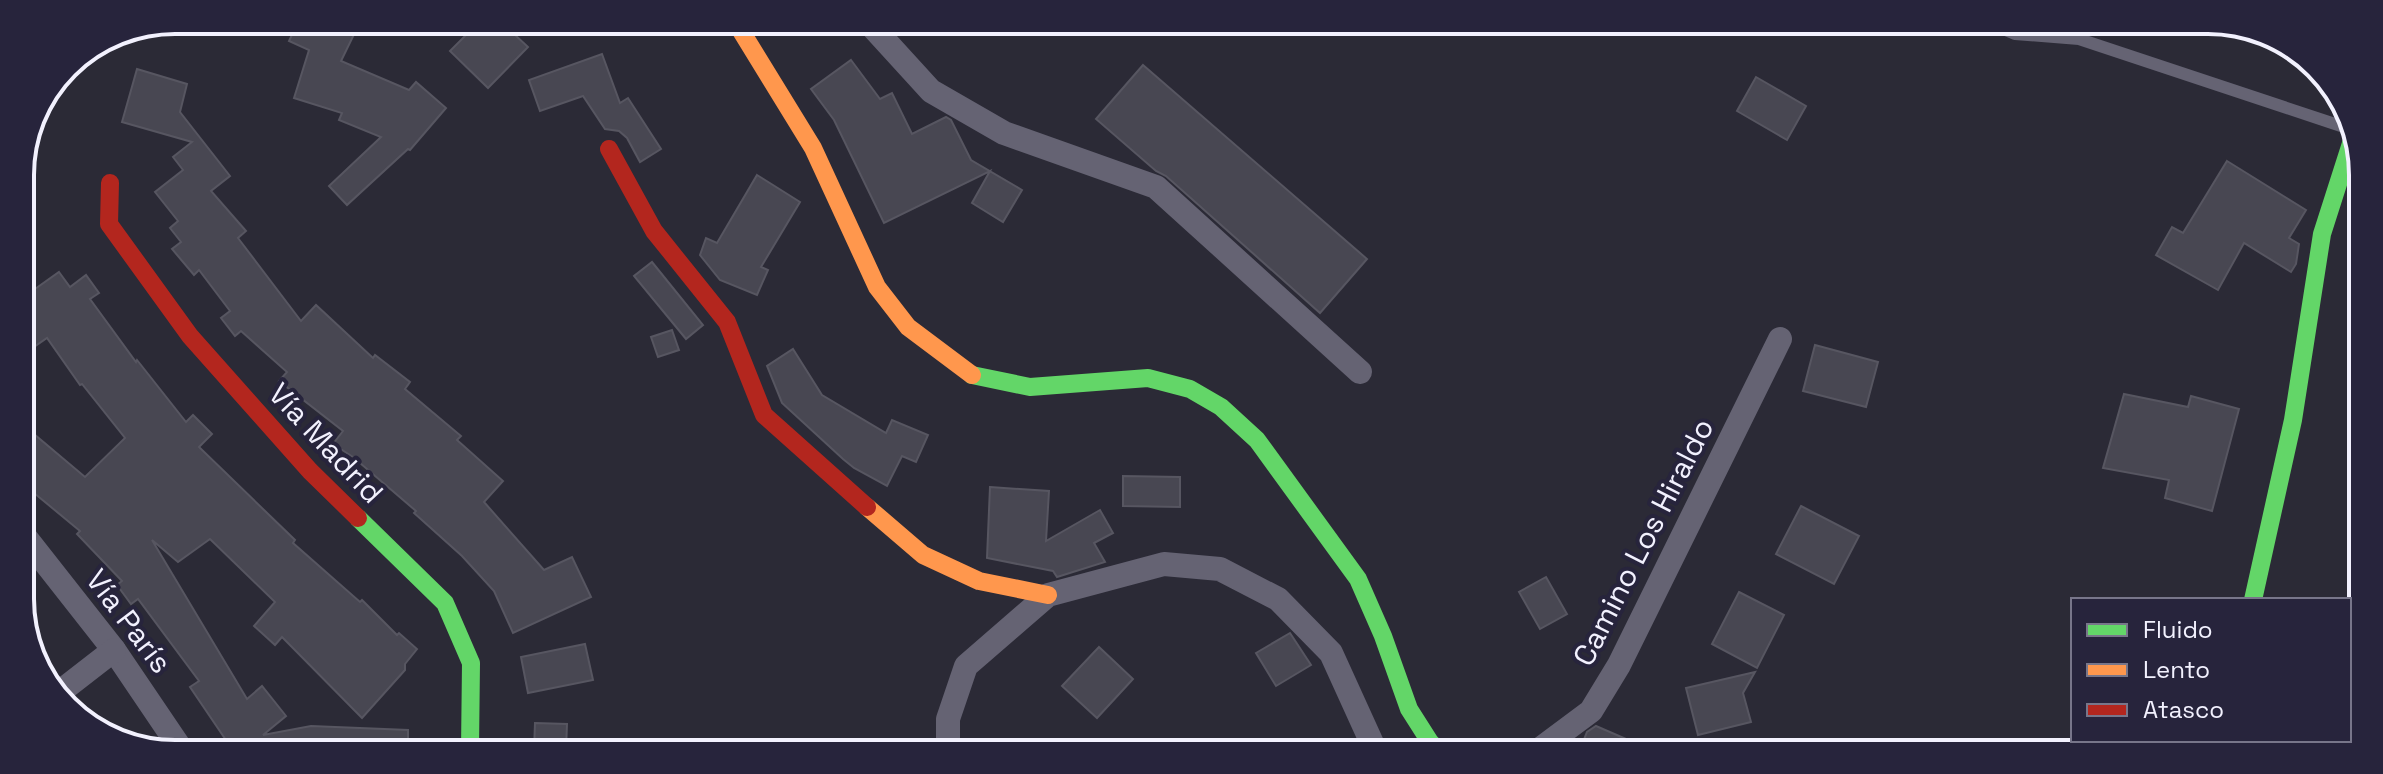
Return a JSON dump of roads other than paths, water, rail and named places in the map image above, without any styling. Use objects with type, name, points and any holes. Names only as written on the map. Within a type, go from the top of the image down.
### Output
[{"type":"street","points":[[743,34],[813,148],[877,287],[908,327],[971,375],[1030,387],[1148,378],[1190,389],[1221,407],[1257,440],[1358,579],[1383,636],[1409,709],[1429,740]]},
{"type":"street","points":[[879,34],[931,91],[1004,133],[1156,187],[1360,372]]},
{"type":"street","points":[[609,149],[654,231],[727,322],[764,415],[923,555],[979,581],[1048,595]]},
{"type":"street","points":[[2253,598],[2293,420],[2322,234],[2347,154]]},
{"type":"street","name":"Vía Madrid","points":[[110,183],[109,224],[190,336],[310,471],[445,603],[471,663],[470,740]]},
{"type":"street","name":"Camino Los Hiraldo","points":[[1552,740],[1591,711],[1619,665],[1780,339]]},
{"type":"street","name":"Vía París","points":[[34,548],[114,650],[175,740]]},
{"type":"street","points":[[948,740],[948,719],[966,666],[1048,595],[1164,564],[1220,569],[1278,599],[1331,653],[1371,740]]},
{"type":"street","points":[[65,688],[114,650]]},
{"type":"lane","points":[[2015,34],[2079,39],[2341,128]]}]
